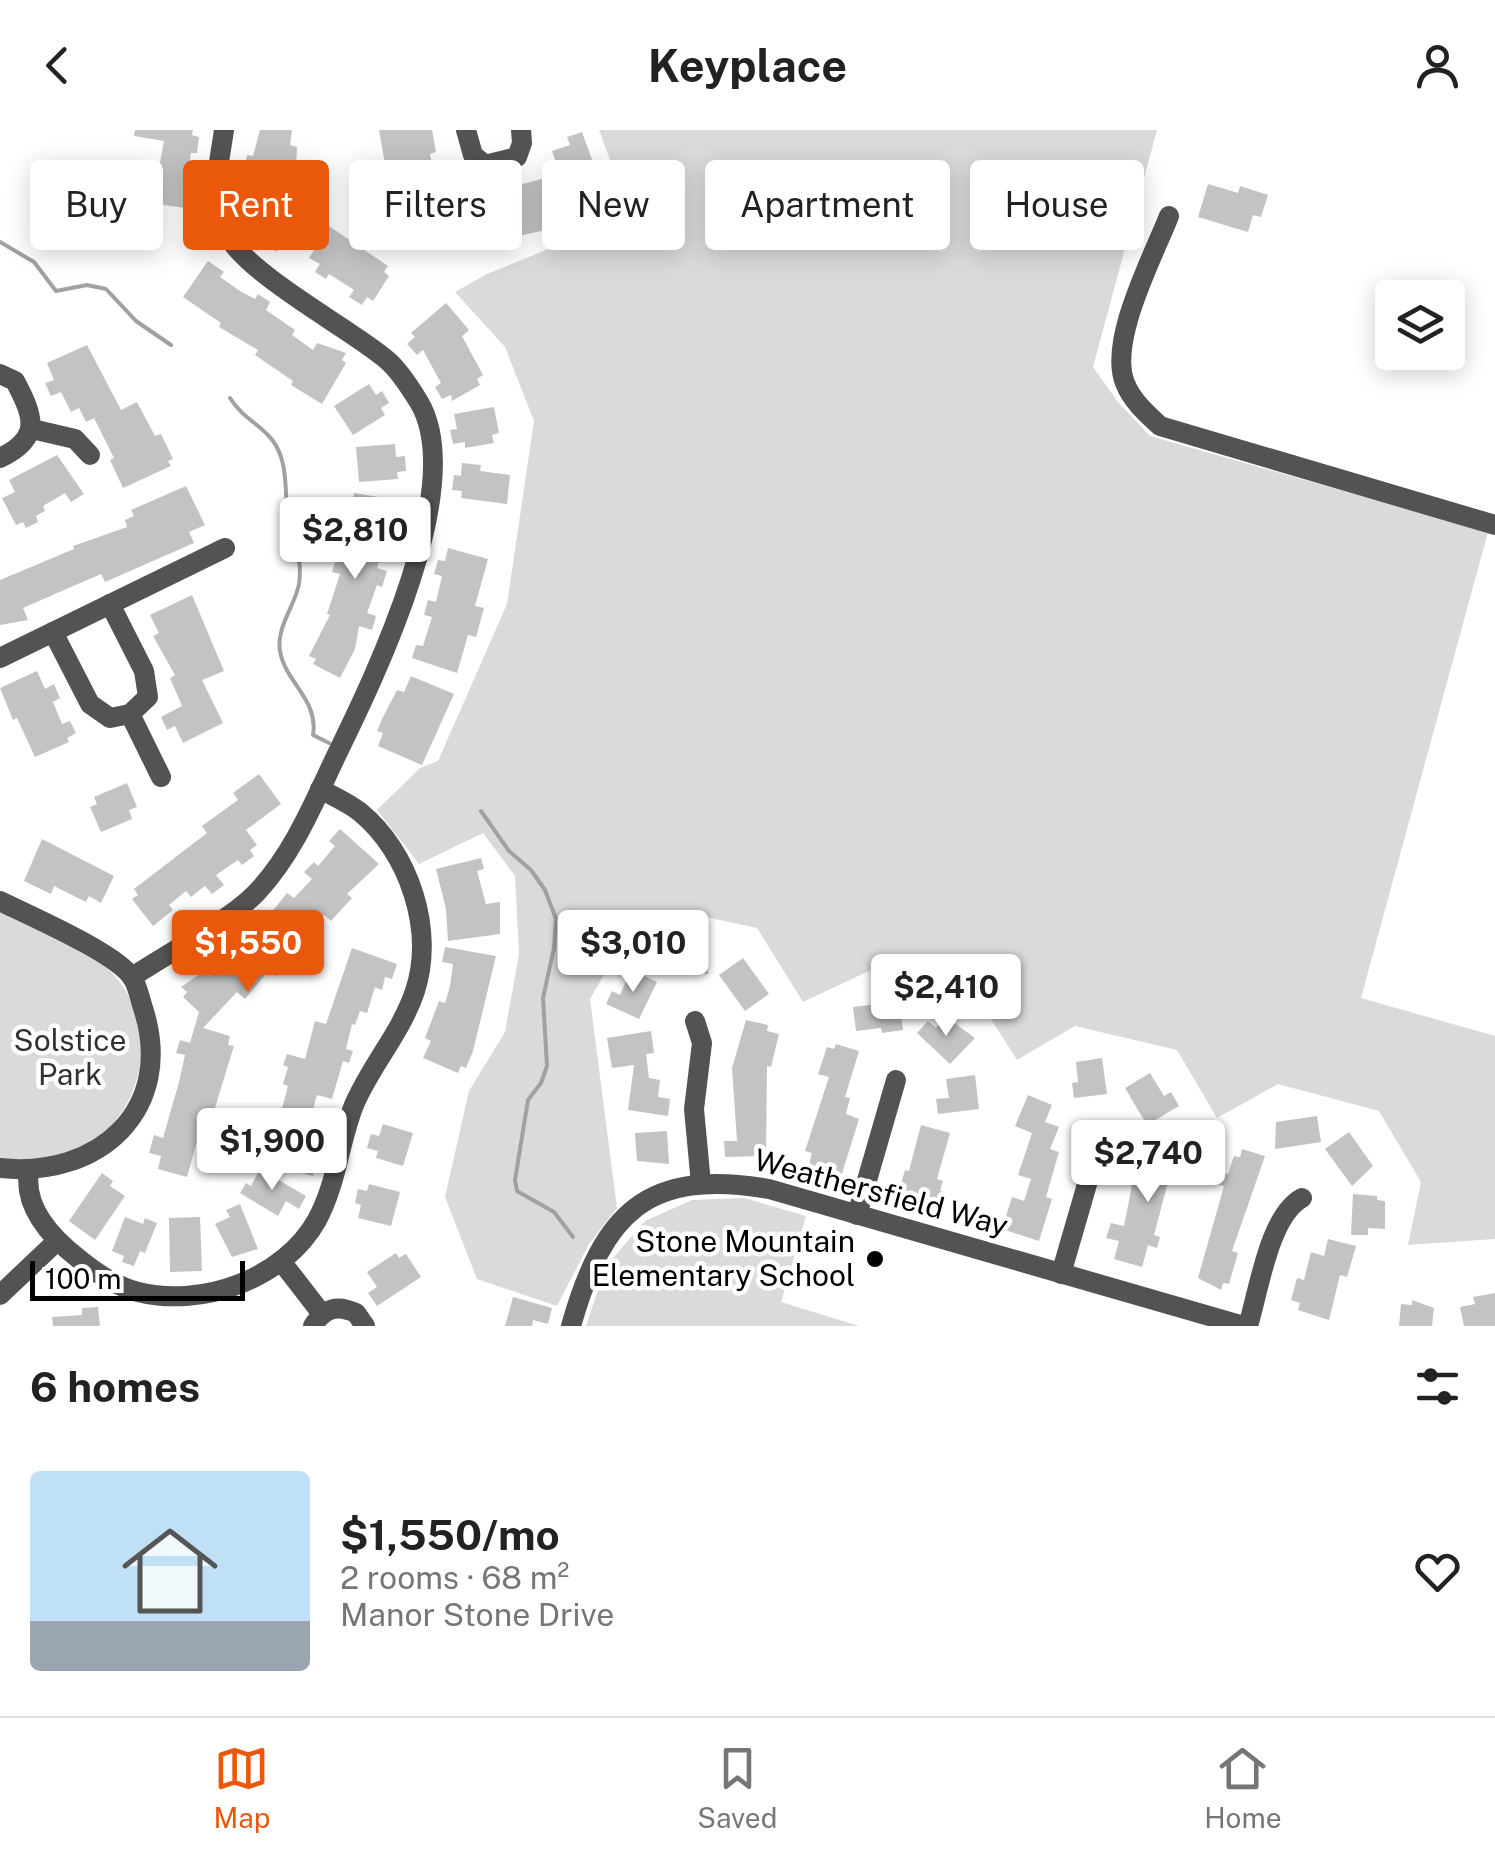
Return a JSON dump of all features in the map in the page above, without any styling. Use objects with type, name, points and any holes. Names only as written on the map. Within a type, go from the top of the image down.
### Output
[{"type":"street","points":[[132,976],[254,896],[282,862],[389,646],[430,496],[434,454],[421,406],[390,362],[268,276],[238,250],[220,222],[217,185],[224,130]]},
{"type":"street","points":[[466,130],[473,156],[485,165],[517,158],[521,130]]},
{"type":"street","points":[[1170,216],[1128,322],[1122,350],[1124,381],[1138,404],[1160,426],[1495,525]]},
{"type":"street","points":[[0,374],[16,380],[27,403],[32,429],[22,447],[0,458]]},
{"type":"street","points":[[32,429],[75,439],[90,455]]},
{"type":"street","points":[[0,658],[224,548]]},
{"type":"street","points":[[53,632],[90,704],[110,718],[130,714],[148,696],[144,672],[110,604]]},
{"type":"street","points":[[130,714],[161,777]]},
{"type":"street","points":[[29,1171],[26,1186],[57,1242],[102,1277],[138,1292],[206,1294],[242,1284],[281,1260],[314,1226],[331,1192],[353,1108],[370,1071],[398,1030],[416,989],[421,948],[416,896],[389,844],[359,811],[320,789]]},
{"type":"street","points":[[0,901],[58,930],[132,976],[147,1021],[153,1060],[146,1090],[124,1129],[90,1154],[52,1168],[0,1168]]},
{"type":"street","points":[[695,1021],[702,1042],[694,1109],[702,1184]]},
{"type":"street","points":[[857,1214],[896,1080]]},
{"type":"street","points":[[1061,1274],[1101,1136]]},
{"type":"street","name":"Weathersfield Way","points":[[570,1326],[586,1273],[630,1212],[667,1191],[702,1184],[769,1189],[1246,1326]]},
{"type":"street","points":[[1246,1326],[1277,1228],[1288,1208],[1302,1198]]},
{"type":"street","points":[[0,1295],[57,1242]]},
{"type":"street","points":[[281,1260],[318,1320],[346,1308],[356,1312],[365,1326]]},
{"type":"green space","points":[[599,130],[1157,130],[1144,178],[1144,160],[970,160],[970,250],[1125,250],[1093,367],[1118,402],[1150,436],[1488,532],[1361,998],[1495,1036],[1495,1239],[1408,1245],[1421,1182],[1379,1111],[1278,1084],[1217,1118],[1177,1050],[1075,1026],[1017,1060],[977,997],[873,969],[803,1002],[757,928],[687,913],[621,945],[590,999],[617,1208],[589,1244],[557,1306],[477,1279],[445,1197],[469,1091],[505,1032],[519,954],[515,876],[483,833],[419,864],[377,810],[420,768],[438,761],[507,604],[534,421],[505,347],[455,292],[546,250],[685,250],[685,160],[610,160]]},
{"type":"green space","name":"Solstice Park","points":[[0,909],[95,958],[119,981],[132,1002],[139,1025],[138,1072],[119,1116],[103,1134],[63,1156],[43,1160],[0,1159]]},
{"type":"green space","points":[[744,1198],[806,1216],[781,1302],[859,1326],[586,1326],[606,1266],[645,1221],[692,1200]]},
{"type":"building","points":[[135,130],[193,130],[192,135],[199,137],[197,153],[191,153],[190,160],[183,160],[183,208],[163,205],[160,160],[164,141],[134,136]]},
{"type":"building","points":[[260,130],[292,130],[290,145],[297,147],[296,160],[246,160],[247,155],[253,156]]},
{"type":"building","points":[[379,130],[432,130],[436,152],[430,154],[431,160],[384,160]]},
{"type":"building","points":[[582,132],[592,160],[555,160],[552,151],[570,145],[567,137]]},
{"type":"building","points":[[542,179],[542,231],[522,235],[522,184]]},
{"type":"building","points":[[1208,184],[1238,193],[1240,186],[1268,195],[1261,217],[1253,215],[1248,232],[1198,217]]},
{"type":"building","points":[[329,226],[349,240],[349,250],[364,250],[388,266],[384,272],[389,276],[373,301],[367,297],[362,305],[349,297],[354,290],[329,274],[326,279],[315,272],[320,264],[309,258],[314,250],[329,250]]},
{"type":"building","points":[[208,261],[224,272],[220,277],[240,291],[255,299],[258,294],[270,302],[266,310],[295,330],[292,335],[313,350],[317,343],[346,353],[342,360],[346,363],[322,404],[291,385],[293,381],[255,355],[258,350],[219,327],[221,323],[183,297]]},
{"type":"building","points":[[446,303],[469,330],[462,336],[483,375],[477,379],[480,385],[452,401],[451,395],[442,399],[435,387],[441,383],[423,350],[417,355],[407,344],[415,337],[411,333]]},
{"type":"building","points":[[87,345],[121,410],[137,402],[155,436],[161,434],[173,459],[168,461],[171,466],[123,488],[110,460],[114,458],[94,418],[86,422],[79,408],[71,412],[61,392],[51,396],[45,383],[54,380],[47,363]]},
{"type":"building","points":[[369,384],[376,395],[382,391],[389,403],[381,408],[385,415],[353,435],[334,406]]},
{"type":"building","points":[[494,407],[499,433],[492,435],[494,443],[465,448],[465,442],[453,444],[450,430],[457,429],[454,414]]},
{"type":"building","points":[[395,444],[396,457],[405,456],[406,471],[397,472],[398,479],[359,482],[356,447]]},
{"type":"building","points":[[57,455],[84,494],[71,502],[65,493],[43,506],[45,511],[36,516],[38,522],[26,528],[23,522],[16,525],[2,498],[15,492],[9,480]]},
{"type":"building","points":[[462,463],[481,465],[480,471],[510,475],[507,504],[461,498],[462,491],[452,490],[454,475],[461,476]]},
{"type":"building","points":[[186,486],[205,525],[189,532],[194,543],[105,582],[101,574],[23,608],[28,620],[0,625],[0,580],[74,549],[73,546],[127,527],[125,520],[134,516],[131,510]]},
{"type":"building","points":[[354,493],[397,500],[377,568],[387,571],[382,587],[377,585],[367,613],[376,616],[372,630],[359,626],[355,649],[340,678],[313,664],[316,659],[309,656],[330,615],[327,614],[340,574],[332,572],[340,545],[345,546]]},
{"type":"building","points":[[448,548],[488,559],[475,606],[484,608],[476,637],[468,635],[457,673],[412,658],[416,645],[423,646],[432,617],[424,615],[428,600],[436,602],[442,576],[434,574],[438,560],[445,561]]},
{"type":"building","points":[[192,595],[224,671],[202,680],[223,723],[183,743],[175,726],[167,730],[161,717],[182,706],[170,678],[175,675],[153,636],[159,633],[150,615]]},
{"type":"building","points":[[37,671],[45,689],[54,684],[60,698],[53,702],[62,724],[70,721],[76,733],[67,738],[69,742],[35,757],[0,688]]},
{"type":"building","points":[[411,676],[454,694],[422,765],[378,746],[383,733],[377,731],[383,717],[397,690],[404,692]]},
{"type":"building","points":[[259,774],[281,804],[246,830],[257,845],[250,850],[254,856],[242,865],[238,860],[216,875],[224,885],[212,894],[205,886],[191,897],[186,891],[169,905],[173,910],[153,926],[132,899],[138,895],[134,889],[207,833],[202,826],[238,800],[233,793]]},
{"type":"building","points":[[127,783],[137,807],[129,810],[132,819],[101,832],[90,807],[97,804],[94,797]]},
{"type":"building","points":[[340,829],[379,864],[347,894],[352,898],[331,921],[324,915],[276,976],[269,970],[245,999],[237,992],[203,1028],[230,1036],[228,1045],[234,1046],[213,1114],[222,1117],[216,1138],[211,1136],[209,1145],[197,1141],[187,1177],[158,1169],[161,1156],[149,1153],[154,1135],[163,1138],[179,1082],[185,1055],[176,1053],[180,1040],[190,1043],[199,1012],[183,997],[187,992],[181,987],[203,972],[209,976],[224,957],[218,952],[226,942],[233,947],[258,918],[263,923],[287,893],[294,898],[312,879],[304,872],[314,862],[318,866],[335,846],[329,841]]},
{"type":"building","points":[[42,839],[114,876],[101,903],[89,896],[86,902],[54,886],[51,894],[24,881]]},
{"type":"building","points":[[481,858],[484,869],[477,871],[486,904],[500,902],[500,934],[448,941],[446,909],[436,869]]},
{"type":"building","points":[[680,935],[694,935],[698,957],[708,961],[708,974],[662,972],[662,942],[680,943]]},
{"type":"building","points":[[445,947],[496,956],[473,1051],[466,1068],[461,1066],[458,1073],[423,1058],[431,1041],[425,1038],[439,1001],[445,1003],[450,986],[453,964],[442,962]]},
{"type":"building","points":[[352,948],[397,964],[392,979],[385,977],[382,990],[375,987],[367,1013],[360,1011],[355,1025],[352,1024],[346,1049],[353,1051],[349,1063],[343,1061],[332,1099],[317,1095],[311,1116],[318,1118],[312,1141],[322,1144],[313,1176],[263,1162],[267,1128],[276,1131],[288,1086],[283,1084],[287,1054],[305,1059],[315,1021],[326,1024]]},
{"type":"building","points":[[743,958],[769,994],[745,1011],[719,975]]},
{"type":"building","points":[[631,970],[657,982],[639,1019],[606,1004],[612,991],[620,995]]},
{"type":"building","points":[[894,1002],[903,1030],[856,1031],[853,1007]]},
{"type":"building","points":[[946,1017],[975,1038],[950,1064],[917,1033],[928,1021],[936,1028]]},
{"type":"building","points":[[746,1020],[768,1025],[767,1031],[779,1034],[771,1067],[767,1066],[766,1156],[725,1157],[724,1141],[737,1141],[732,1068]]},
{"type":"building","points":[[651,1031],[654,1053],[646,1054],[649,1078],[660,1080],[658,1097],[670,1099],[668,1116],[628,1110],[634,1065],[612,1068],[607,1038]]},
{"type":"building","points":[[836,1044],[859,1051],[845,1097],[850,1098],[846,1114],[859,1119],[839,1183],[825,1180],[826,1174],[808,1169],[812,1153],[805,1151],[829,1077],[818,1074],[827,1047],[834,1049]]},
{"type":"building","points":[[1102,1058],[1107,1094],[1074,1098],[1072,1083],[1078,1082],[1076,1062]]},
{"type":"building","points":[[1150,1073],[1164,1096],[1171,1092],[1179,1106],[1147,1125],[1125,1088]]},
{"type":"building","points":[[975,1075],[979,1109],[938,1114],[936,1099],[949,1098],[946,1079]]},
{"type":"building","points":[[1028,1095],[1052,1105],[1045,1122],[1059,1127],[1050,1149],[1059,1152],[1046,1197],[1052,1199],[1039,1241],[1002,1229],[1012,1197],[1024,1201],[1031,1179],[1018,1175],[1032,1133],[1015,1126]]},
{"type":"building","points":[[1317,1116],[1321,1142],[1275,1149],[1276,1122]]},
{"type":"building","points":[[383,1124],[413,1133],[403,1166],[376,1158],[378,1151],[367,1148],[371,1134],[379,1136]]},
{"type":"building","points":[[921,1125],[950,1133],[937,1179],[943,1181],[940,1191],[944,1192],[940,1204],[934,1202],[931,1210],[904,1202],[907,1193],[899,1191],[905,1170],[909,1171]]},
{"type":"building","points":[[667,1131],[669,1164],[637,1161],[635,1133]]},
{"type":"building","points":[[1349,1132],[1373,1166],[1352,1186],[1325,1149]]},
{"type":"building","points":[[1160,1136],[1179,1141],[1177,1149],[1187,1152],[1178,1184],[1168,1182],[1154,1235],[1160,1237],[1157,1248],[1148,1245],[1142,1267],[1114,1259],[1119,1241],[1106,1238],[1111,1223],[1124,1226],[1133,1180],[1147,1184]]},
{"type":"building","points":[[1242,1149],[1265,1156],[1232,1251],[1238,1253],[1229,1284],[1223,1283],[1221,1290],[1198,1278],[1224,1186],[1219,1185],[1222,1172],[1228,1174],[1234,1156],[1240,1157]]},
{"type":"building","points":[[260,1169],[306,1196],[299,1209],[286,1201],[278,1216],[240,1193],[246,1183],[251,1186]]},
{"type":"building","points":[[102,1173],[113,1181],[110,1186],[125,1196],[95,1240],[69,1221]]},
{"type":"building","points":[[369,1184],[400,1192],[391,1226],[358,1218],[358,1189],[367,1191]]},
{"type":"building","points":[[1353,1194],[1377,1196],[1377,1200],[1385,1201],[1385,1229],[1368,1228],[1368,1235],[1351,1235]]},
{"type":"building","points":[[240,1204],[258,1249],[232,1257],[215,1224],[230,1217],[226,1210]]},
{"type":"building","points":[[125,1217],[143,1224],[145,1218],[157,1223],[145,1253],[140,1251],[134,1266],[122,1262],[124,1256],[112,1251]]},
{"type":"building","points":[[200,1217],[202,1271],[170,1272],[169,1218]]},
{"type":"building","points":[[1328,1239],[1356,1246],[1347,1277],[1340,1275],[1329,1320],[1298,1310],[1300,1303],[1291,1300],[1297,1278],[1304,1280],[1311,1252],[1324,1256]]},
{"type":"building","points":[[396,1253],[399,1258],[406,1254],[421,1277],[377,1306],[368,1293],[377,1287],[367,1272]]},
{"type":"building","points":[[1495,1293],[1495,1326],[1464,1326],[1460,1307],[1475,1304],[1473,1297]]},
{"type":"building","points":[[513,1297],[552,1308],[548,1324],[533,1320],[532,1326],[505,1326]]},
{"type":"building","points":[[1412,1300],[1434,1308],[1432,1326],[1399,1326],[1401,1304],[1412,1305]]},
{"type":"building","points":[[98,1307],[100,1326],[53,1326],[52,1317],[82,1315],[82,1308]]},
{"type":"waterway","points":[[0,242],[34,262],[56,291],[87,285],[106,289],[136,321],[171,345]]},
{"type":"waterway","points":[[230,398],[268,435],[282,458],[300,574],[283,625],[280,651],[311,711],[313,735],[329,743]]},
{"type":"waterway","points":[[481,811],[509,851],[531,870],[545,890],[556,919],[543,998],[547,1066],[541,1083],[528,1100],[515,1180],[517,1191],[554,1212],[573,1237]]},
{"type":"place","name":"Stone Mountain Elementary School","points":[[875,1259]]}]
